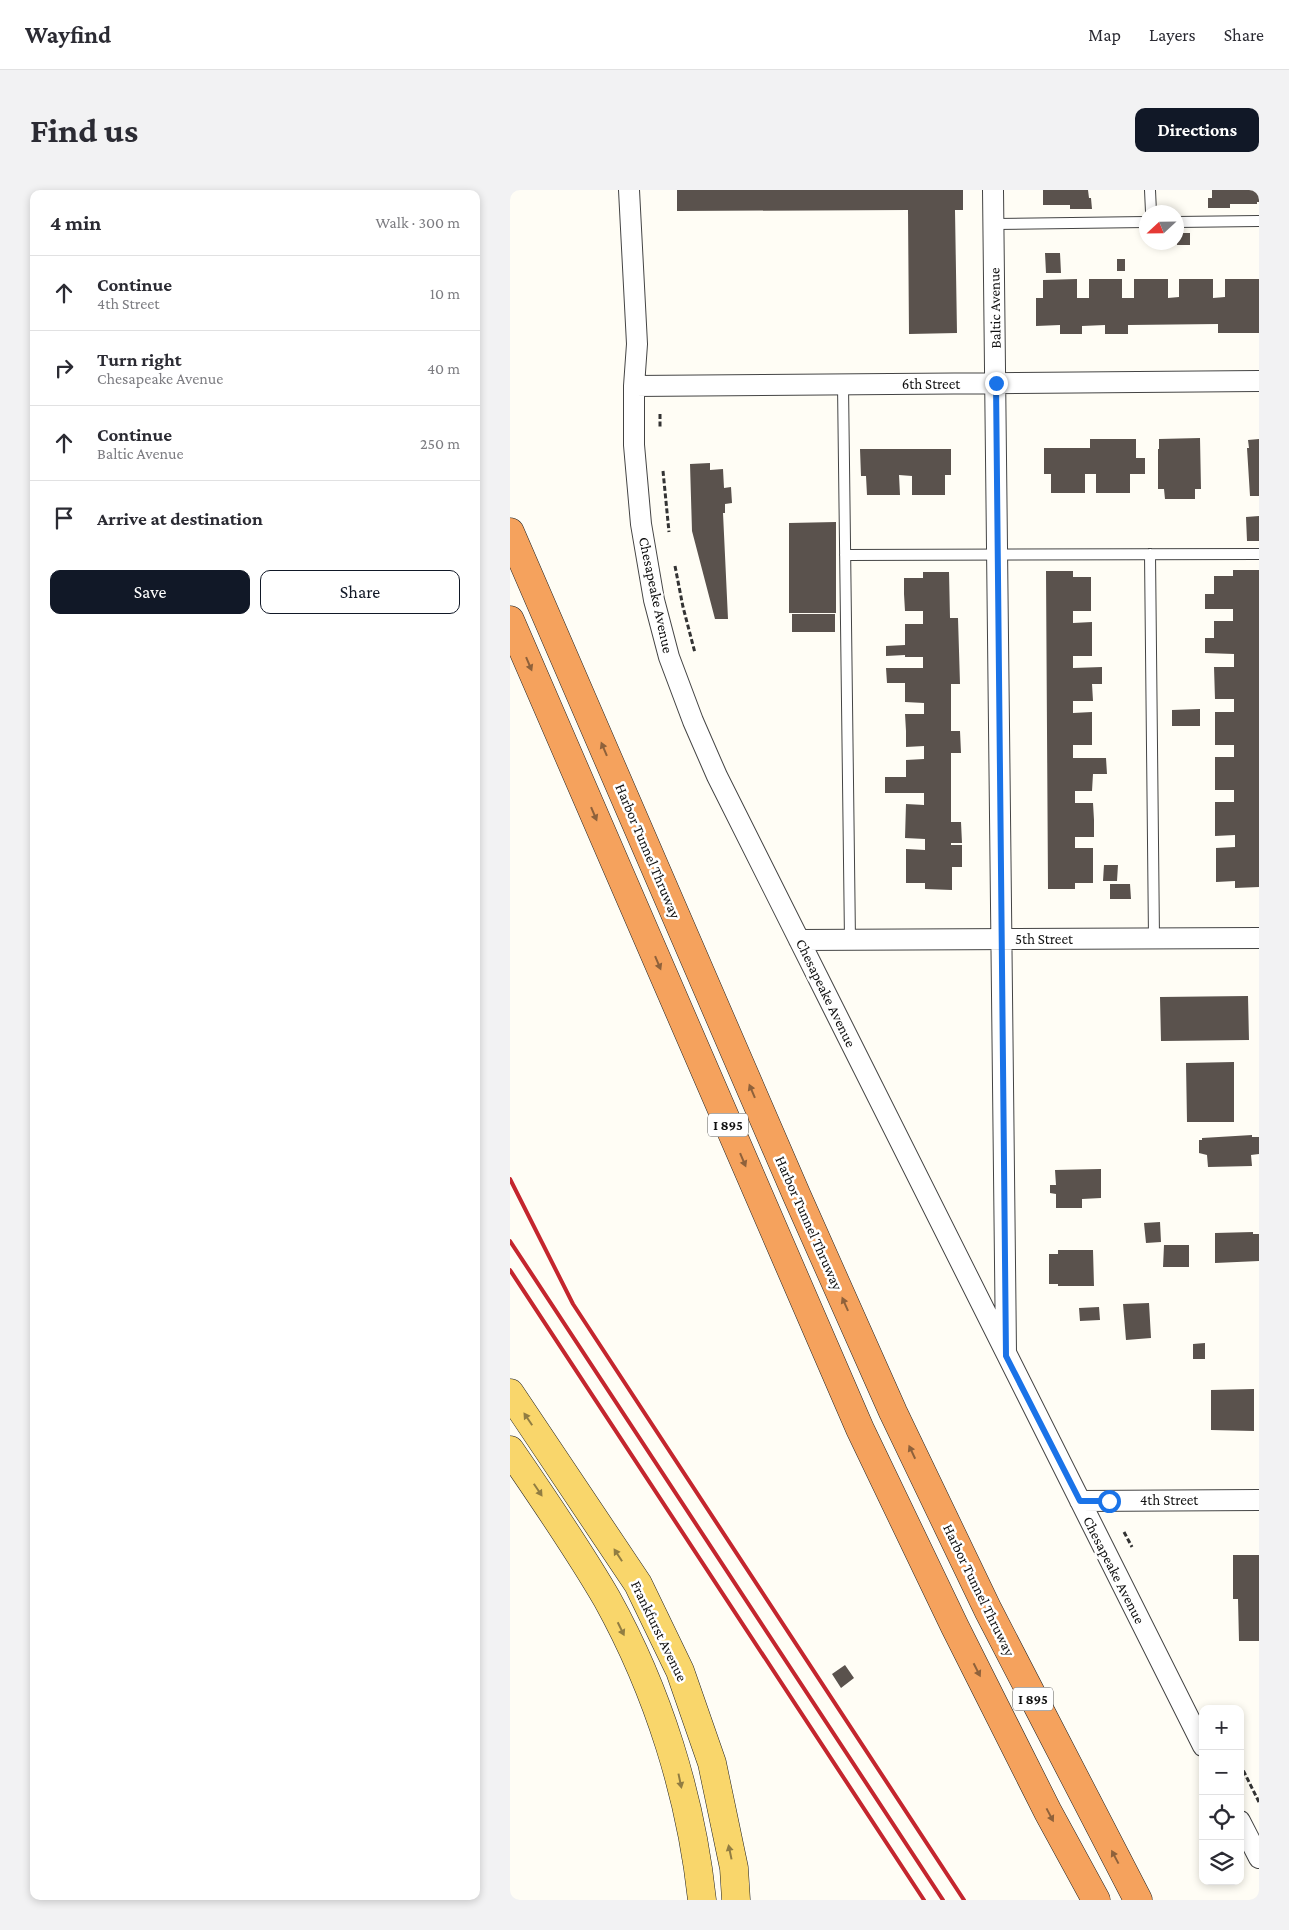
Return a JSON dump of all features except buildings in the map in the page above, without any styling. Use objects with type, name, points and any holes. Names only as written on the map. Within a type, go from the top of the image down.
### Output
[{"type":"highway","name":"Harbor Tunnel Thruway","points":[[510,532],[793,1187],[893,1412],[988,1610],[1138,1900]]},
{"type":"highway","name":"I 895","points":[[510,620],[860,1429],[959,1636],[1048,1812],[1096,1900]]},
{"type":"main road","name":"Frankfurst Avenue","points":[[510,1393],[638,1584],[680,1671],[712,1763],[734,1868],[736,1900]]},
{"type":"main road","points":[[510,1450],[607,1599],[647,1682],[677,1769],[699,1871],[702,1900]]},
{"type":"street","name":"Chesapeake Avenue","points":[[628,190],[637,344],[634,386],[634,445],[641,524],[654,600],[669,657],[693,721],[718,776],[1006,1356],[1199,1738]]},
{"type":"street","name":"Baltic Avenue","points":[[994,190],[1006,1356]]},
{"type":"street","name":"6th Street","points":[[634,386],[1259,381]]},
{"type":"street","name":"5th Street","points":[[799,940],[1259,938]]},
{"type":"street","name":"4th Street","points":[[1080,1501],[1259,1500]]},
{"type":"street","points":[[1244,1829],[1259,1858]]},
{"type":"lane","points":[[1150,190],[1151,205]]},
{"type":"lane","points":[[1184,222],[1259,221]]},
{"type":"lane","points":[[994,224],[1139,222]]},
{"type":"lane","points":[[843,385],[850,940]]},
{"type":"lane","points":[[1150,554],[1154,938]]},
{"type":"lane","points":[[845,555],[1259,554]]},
{"type":"path","points":[[659,410],[660,428]]},
{"type":"path","points":[[662,471],[669,532]]},
{"type":"path","points":[[675,566],[683,607],[697,659]]},
{"type":"path","points":[[1244,1772],[1259,1801]]},
{"type":"railway","points":[[510,1179],[573,1304],[964,1900]]},
{"type":"railway","points":[[510,1241],[943,1900]]},
{"type":"railway","points":[[510,1270],[924,1900]]},
{"type":"route","points":[[996,383],[1006,1356],[1080,1501],[1109,1501]]}]
